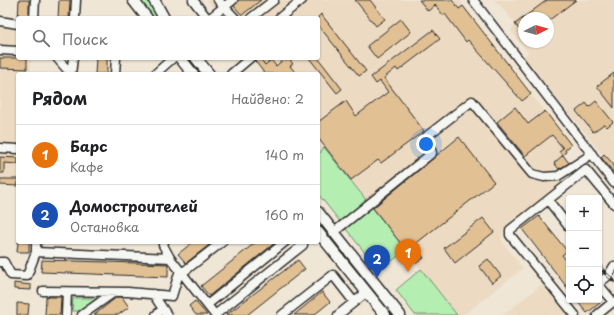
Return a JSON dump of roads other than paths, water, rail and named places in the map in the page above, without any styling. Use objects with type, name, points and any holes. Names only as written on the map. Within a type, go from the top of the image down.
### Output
[{"type":"main road","points":[[132,0],[145,16]]},
{"type":"main road","points":[[154,0],[163,16]]},
{"type":"main road","points":[[182,60],[191,72]]},
{"type":"main road","points":[[198,60],[207,72]]},
{"type":"main road","points":[[320,214],[374,280],[400,315]]},
{"type":"main road","points":[[320,234],[385,315]]},
{"type":"street","points":[[34,16],[35,0]]},
{"type":"street","points":[[75,16],[76,0]]},
{"type":"street","points":[[193,0],[206,16]]},
{"type":"street","points":[[218,0],[233,16]]},
{"type":"street","points":[[211,16],[233,0]]},
{"type":"street","points":[[254,16],[274,0]]},
{"type":"street","points":[[282,16],[302,0]]},
{"type":"street","points":[[473,0],[614,183]]},
{"type":"street","points":[[0,21],[16,24]]},
{"type":"street","points":[[0,50],[16,51]]},
{"type":"street","points":[[59,60],[69,72]]},
{"type":"street","points":[[71,72],[73,60]]},
{"type":"street","points":[[115,72],[116,60]]},
{"type":"street","points":[[157,72],[171,60]]},
{"type":"street","points":[[233,72],[248,60]]},
{"type":"street","points":[[334,232],[432,153],[427,136],[472,102],[532,174],[544,177],[558,176],[592,154]]},
{"type":"street","points":[[0,148],[16,149]]},
{"type":"street","points":[[575,315],[510,235],[510,230],[586,170],[614,204]]},
{"type":"street","points":[[548,200],[566,223]]},
{"type":"street","points":[[0,262],[4,262],[11,275],[27,276],[36,252],[36,244]]},
{"type":"street","points":[[163,244],[170,258],[215,315],[304,246],[302,244]]},
{"type":"street","points":[[43,291],[128,292],[172,296],[181,271],[219,244]]},
{"type":"street","points":[[207,305],[283,244]]},
{"type":"street","points":[[274,251],[282,262]]},
{"type":"street","points":[[36,252],[170,258]]},
{"type":"street","points":[[602,281],[608,276],[614,266]]},
{"type":"street","points":[[282,315],[333,275],[354,302]]},
{"type":"street","points":[[597,315],[613,302],[602,288]]},
{"type":"street","points":[[66,315],[67,292]]},
{"type":"street","points":[[338,315],[366,292]]},
{"type":"street","points":[[82,315],[113,293]]},
{"type":"street","points":[[153,294],[165,312],[156,315]]},
{"type":"railway","points":[[600,267],[614,281]]},
{"type":"place","name":"Барс","points":[[408,272]]},
{"type":"place","name":"Домостроителей","points":[[377,278]]}]
